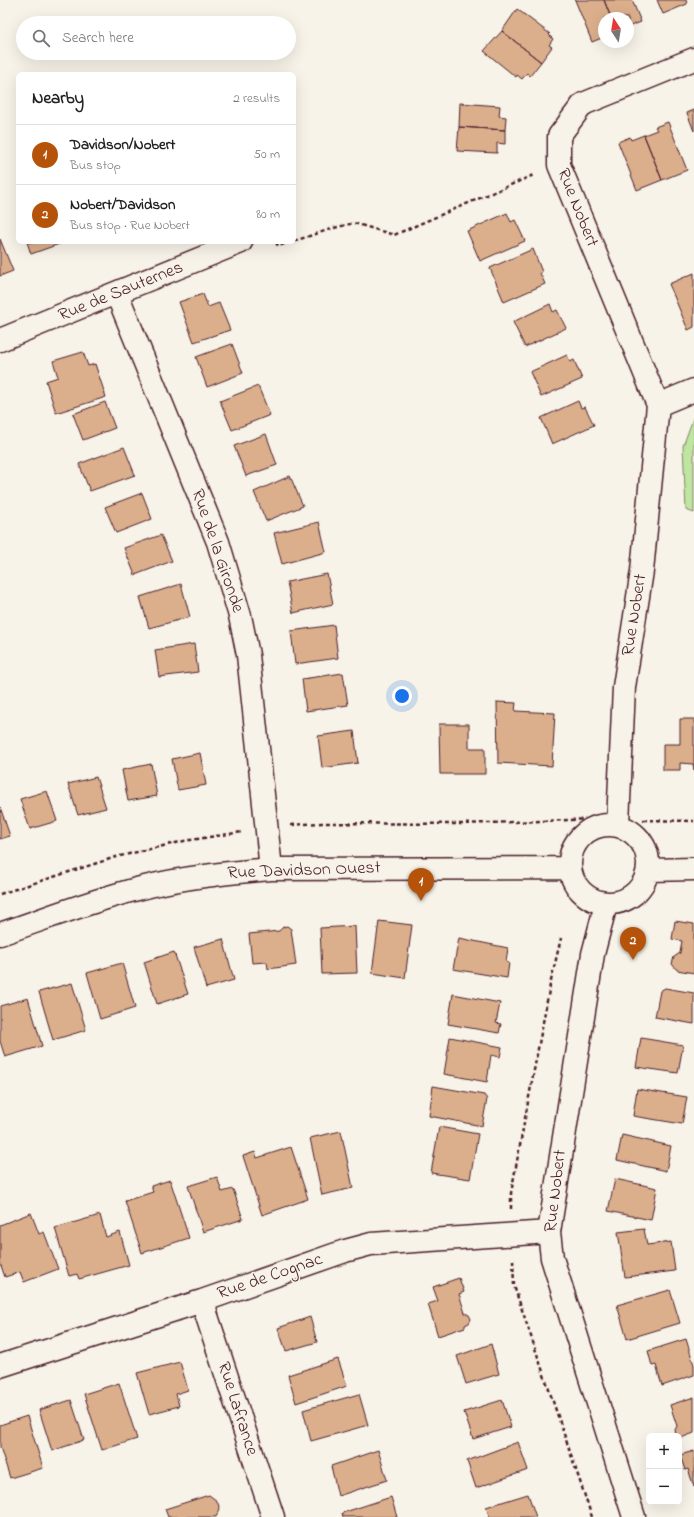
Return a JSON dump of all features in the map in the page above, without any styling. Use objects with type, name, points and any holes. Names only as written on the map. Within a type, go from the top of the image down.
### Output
[{"type":"street","name":"Rue Nobert","points":[[618,824],[624,687],[642,571],[658,405],[559,165],[559,136],[583,104],[694,58]]},
{"type":"street","name":"Rue de Sauternes","points":[[0,340],[117,294],[236,244]]},
{"type":"street","name":"Rue de la Gironde","points":[[117,294],[218,542],[231,580],[248,655],[270,869]]},
{"type":"street","points":[[658,405],[694,390]]},
{"type":"street","points":[[618,824],[637,835],[647,851],[649,870],[642,888],[627,900],[606,904],[590,899],[576,887],[570,868],[572,849],[583,834],[601,825],[618,824]]},
{"type":"street","name":"Rue Davidson Ouest","points":[[0,934],[91,902],[142,888],[184,879],[270,869],[570,868]]},
{"type":"street","points":[[649,870],[694,869]]},
{"type":"street","name":"Rue Nobert","points":[[606,904],[593,954],[549,1232],[552,1258],[634,1517]]},
{"type":"street","name":"Rue de Cognac","points":[[0,1366],[202,1301],[345,1251],[371,1244],[549,1232]]},
{"type":"street","name":"Rue Lafrance","points":[[202,1301],[273,1517]]},
{"type":"path","points":[[296,240],[334,228],[354,224],[394,235],[559,165]]},
{"type":"path","points":[[640,820],[694,821]]},
{"type":"path","points":[[512,1214],[510,1193],[550,985],[561,938]]},
{"type":"path","points":[[513,1260],[514,1286],[592,1517]]},
{"type":"green space","points":[[694,416],[694,513],[686,510],[683,446]]},
{"type":"building","points":[[575,0],[604,0],[609,12],[598,12],[598,40],[592,42]]},
{"type":"building","points":[[604,0],[632,0],[641,22],[634,25],[634,12],[609,12]]},
{"type":"building","points":[[657,0],[686,0],[687,4],[663,14]]},
{"type":"building","points":[[517,9],[550,34],[549,35],[553,39],[549,45],[552,47],[541,62],[502,31]]},
{"type":"building","points":[[502,31],[541,62],[530,76],[527,73],[522,79],[517,75],[516,77],[484,51]]},
{"type":"building","points":[[460,103],[500,106],[499,116],[506,117],[505,130],[459,127]]},
{"type":"building","points":[[694,110],[694,131],[687,113]]},
{"type":"building","points":[[668,122],[687,170],[662,180],[644,135],[657,130],[655,127]]},
{"type":"building","points":[[459,127],[505,130],[505,144],[497,143],[497,153],[457,151]]},
{"type":"building","points":[[644,135],[662,180],[637,190],[618,142],[630,137],[631,140]]},
{"type":"building","points":[[507,213],[511,222],[515,220],[525,241],[480,261],[467,231]]},
{"type":"building","points":[[0,239],[13,271],[0,276]]},
{"type":"building","points":[[28,244],[59,244],[31,254]]},
{"type":"building","points":[[533,249],[545,284],[504,302],[490,268]]},
{"type":"building","points":[[694,273],[694,327],[688,330],[669,284]]},
{"type":"building","points":[[203,294],[208,307],[219,303],[230,330],[194,342],[179,302]]},
{"type":"building","points":[[550,304],[553,312],[557,310],[566,328],[525,347],[513,322]]},
{"type":"building","points":[[232,344],[243,373],[207,387],[196,357]]},
{"type":"building","points":[[83,352],[88,366],[95,364],[106,397],[56,413],[46,381],[58,377],[53,361]]},
{"type":"building","points":[[567,355],[570,362],[574,360],[582,379],[541,397],[530,372]]},
{"type":"building","points":[[258,386],[270,415],[232,430],[220,401]]},
{"type":"building","points":[[578,401],[581,408],[585,407],[594,425],[552,444],[541,418]]},
{"type":"building","points":[[105,402],[115,428],[83,440],[73,414]]},
{"type":"building","points":[[266,434],[277,465],[246,476],[234,446]]},
{"type":"building","points":[[124,447],[135,475],[90,491],[79,464]]},
{"type":"building","points":[[290,476],[303,506],[266,521],[254,492]]},
{"type":"building","points":[[142,493],[152,519],[116,533],[105,507]]},
{"type":"building","points":[[319,522],[326,552],[282,564],[274,533]]},
{"type":"building","points":[[161,535],[172,561],[135,575],[124,548]]},
{"type":"building","points":[[327,574],[333,604],[293,613],[287,582]]},
{"type":"building","points":[[181,584],[190,617],[149,628],[140,597]]},
{"type":"building","points":[[334,625],[338,658],[295,664],[291,631]]},
{"type":"building","points":[[194,644],[198,672],[159,677],[155,650]]},
{"type":"building","points":[[343,673],[348,705],[306,711],[302,679]]},
{"type":"building","points":[[497,702],[516,703],[515,711],[555,713],[552,766],[498,763]]},
{"type":"building","points":[[680,719],[694,719],[694,770],[693,764],[680,763],[680,770],[663,770],[663,744],[680,744]]},
{"type":"building","points":[[439,724],[469,724],[469,748],[485,748],[485,774],[440,774]]},
{"type":"building","points":[[354,731],[358,763],[322,768],[318,736]]},
{"type":"building","points":[[200,753],[206,785],[178,790],[172,759]]},
{"type":"building","points":[[151,764],[157,796],[128,801],[122,770]]},
{"type":"building","points":[[96,777],[106,808],[78,815],[68,784]]},
{"type":"building","points":[[47,791],[57,821],[30,829],[20,799]]},
{"type":"building","points":[[0,807],[10,836],[0,839]]},
{"type":"building","points":[[379,921],[412,925],[405,978],[372,973]]},
{"type":"building","points":[[675,921],[694,924],[694,973],[677,970],[672,964],[674,957],[680,953],[682,941],[672,939]]},
{"type":"building","points":[[287,926],[291,929],[296,965],[268,969],[267,962],[252,963],[249,934],[279,931],[283,927]]},
{"type":"building","points":[[355,926],[357,973],[322,974],[320,928]]},
{"type":"building","points":[[459,938],[508,948],[506,962],[509,963],[507,978],[453,969]]},
{"type":"building","points":[[223,939],[234,980],[206,988],[194,947]]},
{"type":"building","points":[[174,952],[188,994],[157,1004],[144,962]]},
{"type":"building","points":[[122,963],[135,1008],[100,1019],[87,973]]},
{"type":"building","points":[[72,983],[86,1030],[53,1040],[39,992]]},
{"type":"building","points":[[665,988],[694,993],[694,1024],[655,1017],[660,991]]},
{"type":"building","points":[[453,994],[500,1003],[496,1023],[501,1024],[499,1033],[448,1024]]},
{"type":"building","points":[[28,998],[42,1046],[5,1057],[0,1041],[0,1006]]},
{"type":"building","points":[[450,1037],[502,1047],[500,1057],[491,1055],[487,1082],[444,1074]]},
{"type":"building","points":[[641,1038],[683,1045],[678,1073],[636,1067]]},
{"type":"building","points":[[433,1086],[484,1095],[487,1099],[482,1126],[429,1116]]},
{"type":"building","points":[[637,1089],[687,1097],[682,1124],[633,1116]]},
{"type":"building","points":[[439,1127],[478,1134],[470,1179],[431,1173]]},
{"type":"building","points":[[341,1131],[353,1188],[322,1195],[310,1138]]},
{"type":"building","points":[[622,1135],[671,1146],[666,1171],[617,1160]]},
{"type":"building","points":[[291,1147],[308,1199],[262,1215],[243,1156],[255,1152],[257,1158]]},
{"type":"building","points":[[217,1177],[222,1192],[233,1189],[243,1219],[203,1232],[188,1186]]},
{"type":"building","points":[[615,1179],[657,1188],[651,1220],[608,1211]]},
{"type":"building","points":[[170,1180],[189,1238],[142,1253],[125,1201],[153,1192],[151,1186]]},
{"type":"building","points":[[31,1213],[39,1234],[44,1232],[58,1269],[24,1282],[20,1272],[5,1277],[0,1263],[0,1225]]},
{"type":"building","points":[[100,1215],[106,1237],[120,1232],[129,1265],[79,1279],[77,1274],[69,1276],[55,1228]]},
{"type":"building","points":[[644,1229],[647,1245],[671,1242],[675,1271],[625,1277],[618,1232]]},
{"type":"building","points":[[459,1278],[464,1292],[459,1294],[465,1313],[469,1315],[471,1319],[465,1327],[438,1336],[428,1304],[438,1301],[433,1287]]},
{"type":"building","points":[[670,1290],[680,1323],[627,1339],[617,1305]]},
{"type":"building","points":[[310,1317],[317,1342],[286,1351],[278,1328]]},
{"type":"building","points":[[686,1339],[694,1365],[694,1375],[662,1386],[656,1365],[652,1366],[648,1351]]},
{"type":"building","points":[[491,1344],[499,1374],[466,1384],[457,1356]]},
{"type":"building","points":[[338,1359],[347,1386],[296,1403],[288,1375]]},
{"type":"building","points":[[180,1362],[188,1390],[176,1394],[179,1406],[149,1414],[137,1373]]},
{"type":"building","points":[[119,1383],[137,1439],[102,1450],[84,1394]]},
{"type":"building","points":[[359,1394],[368,1425],[311,1441],[303,1410]]},
{"type":"building","points":[[694,1397],[694,1433],[682,1438],[682,1433],[676,1433],[677,1426],[670,1405]]},
{"type":"building","points":[[71,1400],[84,1440],[52,1451],[39,1410]]},
{"type":"building","points":[[502,1400],[511,1427],[473,1439],[464,1412]]},
{"type":"building","points":[[27,1416],[43,1468],[10,1478],[0,1447],[0,1425]]},
{"type":"building","points":[[518,1442],[528,1470],[476,1488],[467,1461]]},
{"type":"building","points":[[378,1450],[387,1480],[338,1496],[331,1466]]},
{"type":"building","points":[[694,1451],[694,1487],[688,1469],[685,1470],[682,1461],[682,1454]]},
{"type":"building","points":[[528,1494],[536,1517],[490,1517],[486,1507]]},
{"type":"building","points":[[209,1495],[217,1501],[220,1509],[216,1517],[168,1517],[165,1509]]},
{"type":"building","points":[[391,1497],[397,1517],[343,1517],[342,1513]]},
{"type":"place","name":"Davidson/Nobert","points":[[421,901]]},
{"type":"place","name":"Nobert/Davidson","points":[[633,960]]}]
